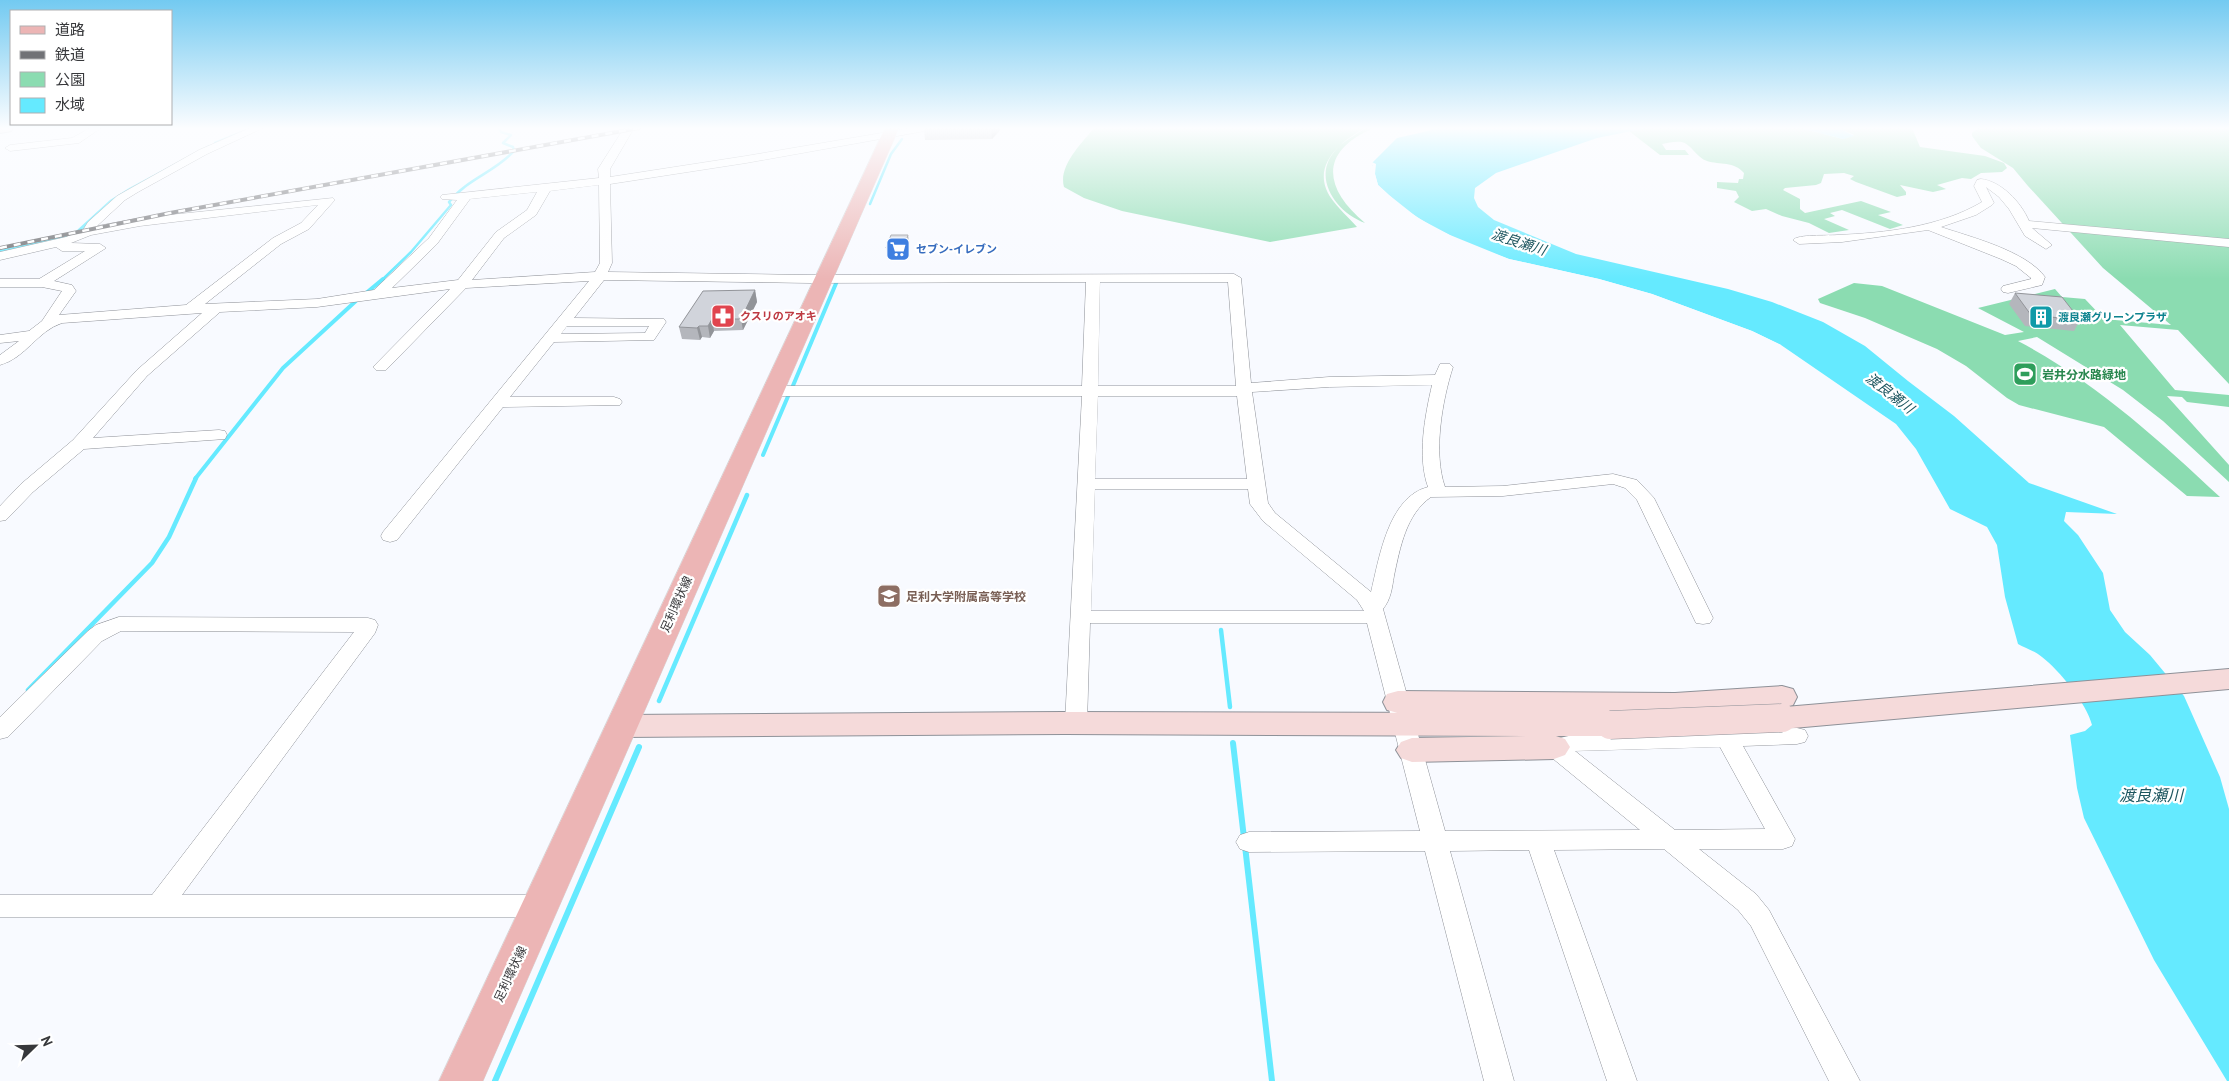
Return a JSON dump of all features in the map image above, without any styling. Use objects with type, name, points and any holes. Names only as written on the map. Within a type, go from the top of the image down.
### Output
[{"type":"main road","name":"足利環状線","points":[[461,1081],[623,726],[868,178]]},
{"type":"street","points":[[88,232],[92,225],[121,198],[155,178]]},
{"type":"street","points":[[390,536],[600,276],[606,263],[604,178]]},
{"type":"street","points":[[448,197],[544,189],[629,178]]},
{"type":"street","points":[[1799,240],[1846,238],[1930,227],[1963,217],[1988,203],[1980,186],[1981,182],[1984,181],[1995,186],[2022,219],[2029,224],[2036,239],[2046,245]]},
{"type":"street","points":[[380,367],[462,284],[500,236],[532,212],[544,189]]},
{"type":"street","points":[[1,362],[14,355],[41,326],[49,322],[84,317],[190,309],[358,303],[376,294],[433,241],[464,196]]},
{"type":"street","points":[[0,256],[70,240],[88,232],[140,222],[329,200],[305,226],[277,241],[190,309]]},
{"type":"street","points":[[2029,224],[2229,243]]},
{"type":"street","points":[[1930,227],[2002,255],[2032,270],[2038,277],[2037,282],[2008,289]]},
{"type":"street","points":[[42,283],[100,248],[60,247],[71,242],[70,240]]},
{"type":"street","points":[[376,294],[417,287],[600,276],[1234,278],[1244,389],[1259,504],[1263,512],[1364,596],[1374,612],[1499,1081]]},
{"type":"street","points":[[1076,723],[1093,278]]},
{"type":"street","points":[[0,283],[42,283],[62,286],[69,291],[49,318],[49,322]]},
{"type":"street","points":[[0,516],[26,488],[79,444],[142,373],[216,308]]},
{"type":"street","points":[[551,338],[649,337],[660,322],[564,322]]},
{"type":"street","points":[[0,339],[33,335]]},
{"type":"street","points":[[772,391],[1244,389],[1443,373],[1433,429],[1434,485],[1438,492]]},
{"type":"street","points":[[498,402],[614,402]]},
{"type":"street","points":[[79,444],[219,435]]},
{"type":"street","points":[[1374,612],[1380,602],[1391,546],[1404,517],[1419,498],[1426,493],[1503,491],[1613,479],[1631,484],[1645,498],[1703,618]]},
{"type":"street","points":[[1086,484],[1256,484]]},
{"type":"street","points":[[1081,617],[1374,612]]},
{"type":"street","points":[[0,731],[95,636],[112,626],[137,624],[368,625],[368,628],[159,906]]},
{"type":"street","points":[[623,726],[1076,723],[1610,725],[1894,710],[2229,679]]},
{"type":"street","points":[[1405,725],[1706,702],[1787,717]]},
{"type":"street","points":[[1249,842],[1783,839],[1706,702]]},
{"type":"street","points":[[1405,725],[1554,747],[1573,743],[1727,739],[1787,717]]},
{"type":"street","points":[[1554,747],[1747,902],[1760,918],[1845,1081]]},
{"type":"street","points":[[1538,840],[1622,1081]]},
{"type":"street","points":[[0,906],[541,906]]},
{"type":"green space","points":[[1324,178],[1325,187],[1331,198],[1357,227],[1270,242],[1122,211],[1084,198],[1064,187],[1063,179]]},
{"type":"green space","points":[[1326,178],[1334,178],[1341,197],[1365,223],[1345,211],[1337,203],[1327,184]]},
{"type":"green space","points":[[1823,178],[1821,183],[1816,185],[1785,188],[1783,190],[1800,199],[1800,209],[1805,213],[1861,201],[1891,212],[1878,215],[1903,225],[1890,229],[1842,210],[1830,213],[1835,216],[1824,219],[1849,230],[1829,233],[1809,223],[1782,216],[1766,209],[1752,211],[1734,202],[1739,197],[1736,191],[1717,188],[1717,182],[1738,183],[1739,179]]},
{"type":"green space","points":[[1960,178],[1937,185],[1946,189],[1933,192],[1900,185],[1906,192],[1906,195],[1897,197],[1850,179]]},
{"type":"green space","name":"岩井分水路緑地","points":[[2022,178],[2229,178],[2229,384],[2178,330],[2120,325],[2175,390],[2229,395],[2229,407],[2187,402],[2182,397],[2167,396],[2229,465],[2229,482],[2163,421],[2123,390],[2037,337],[2018,341],[2073,374],[2124,412],[2220,497],[2187,496],[2104,427],[2019,405],[1966,366],[1937,349],[1865,318],[1820,303],[1818,299],[1854,283],[1882,286],[2005,335],[2024,332],[1978,308],[2055,289],[2062,297],[2085,299],[2104,319],[2171,325],[2103,268]]},
{"type":"water","points":[[147,178],[153,178],[137,187],[86,232],[0,255],[0,250],[64,236],[76,231],[110,200]]},
{"type":"water","name":"渡良瀬川","points":[[1376,178],[1488,178],[1475,188],[1474,198],[1478,207],[1494,220],[1576,254],[1728,289],[1772,302],[1823,322],[1865,346],[1954,416],[2029,483],[2117,514],[2066,512],[2064,521],[2078,535],[2103,573],[2110,610],[2125,632],[2150,655],[2184,696],[2220,777],[2229,809],[2229,1081],[2227,1081],[2154,960],[2084,818],[2077,788],[2070,735],[2085,731],[2092,725],[2084,707],[2072,688],[2049,663],[2033,651],[2018,644],[2005,597],[1997,545],[1987,527],[1950,509],[1916,449],[1896,424],[1781,345],[1752,331],[1652,294],[1599,279],[1509,259],[1450,235],[1418,218],[1378,185]]},
{"type":"pier","points":[[1374,178],[1376,178],[1378,185],[1403,208],[1433,227],[1468,244],[1509,259],[1599,279],[1652,294],[1752,331],[1781,345],[1775,345],[1751,333],[1633,290],[1508,261],[1467,246],[1432,229],[1401,210],[1376,186]]},
{"type":"building","points":[[891,235],[908,235],[904,248],[886,248]]},
{"type":"building","points":[[755,290],[741,319],[712,319],[708,326],[699,326],[697,328],[679,327],[703,291]]},
{"type":"building","points":[[2015,293],[2062,297],[2080,320],[2031,315]]},
{"type":"waterway","points":[[382,280],[411,252],[451,205],[449,202],[456,194],[476,178]]},
{"type":"waterway","points":[[870,204],[881,178]]},
{"type":"waterway","points":[[365,294],[383,279]]},
{"type":"waterway","points":[[792,388],[837,281]]},
{"type":"waterway","points":[[195,479],[283,368],[358,299]]},
{"type":"waterway","points":[[763,455],[789,394]]},
{"type":"waterway","points":[[28,690],[152,563],[169,537],[196,478]]},
{"type":"waterway","points":[[659,701],[747,495]]},
{"type":"waterway","points":[[1221,630],[1230,707]]},
{"type":"waterway","points":[[1233,743],[1244,838]]},
{"type":"waterway","points":[[495,1081],[639,747]]},
{"type":"waterway","points":[[1245,846],[1272,1081]]},
{"type":"railway","points":[[0,248],[170,213],[361,178]]},
{"type":"place","name":"セブン-イレブン","points":[[898,249]]},
{"type":"place","name":"クスリのアオキ","points":[[723,316]]},
{"type":"place","name":"渡良瀬グリーンプラザ","points":[[2041,317]]},
{"type":"place","name":"岩井分水路緑地","points":[[2025,374]]},
{"type":"place","name":"足利大学附属高等学校","points":[[889,596]]}]
